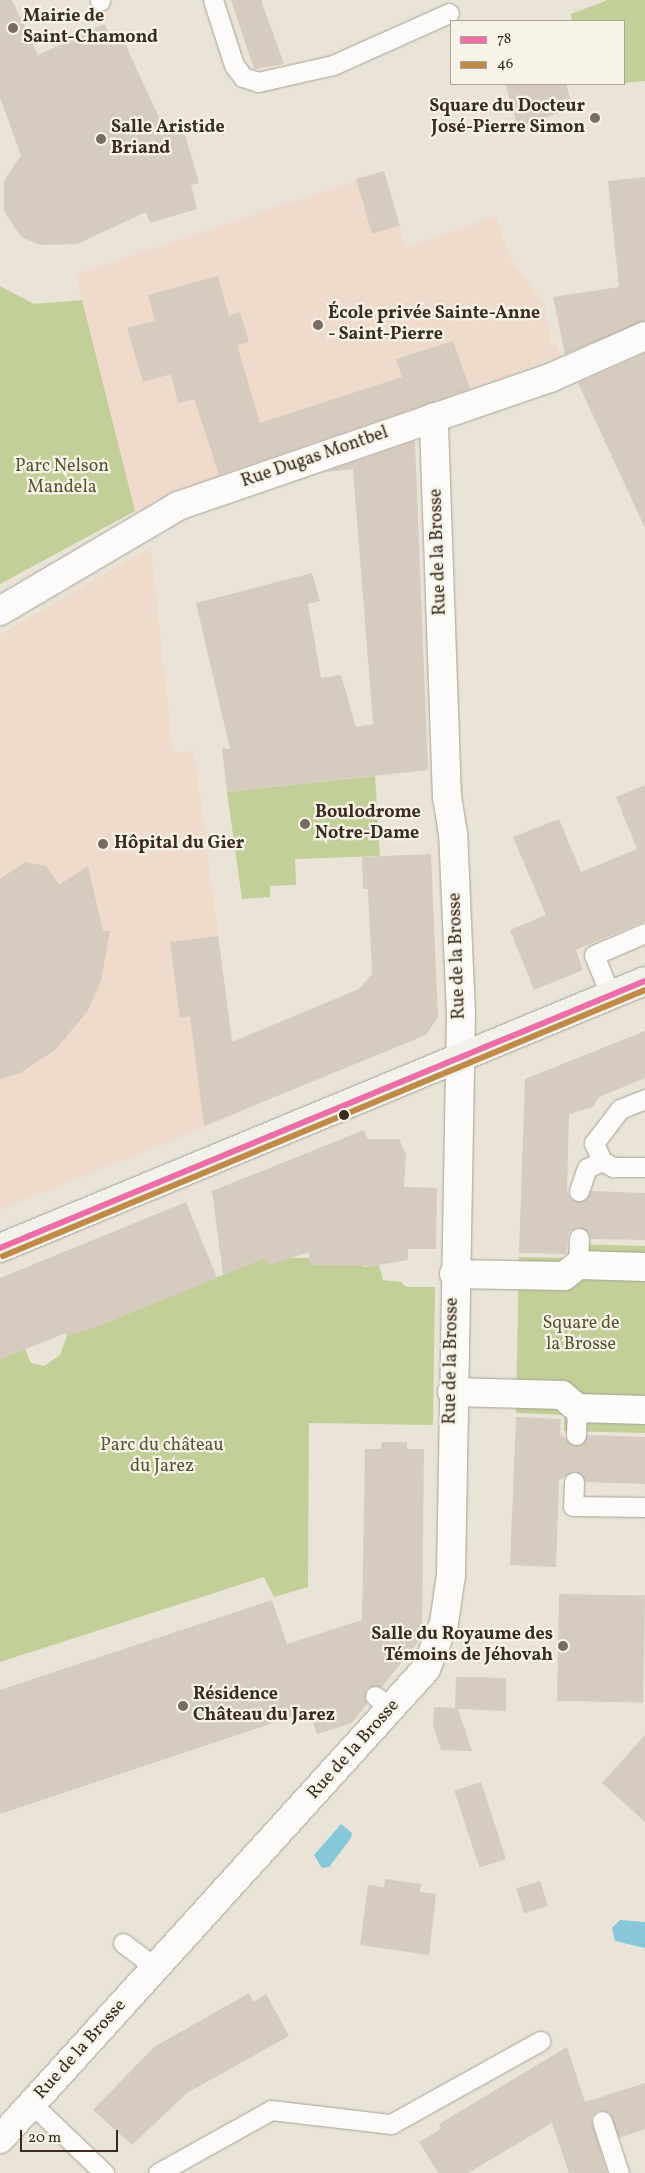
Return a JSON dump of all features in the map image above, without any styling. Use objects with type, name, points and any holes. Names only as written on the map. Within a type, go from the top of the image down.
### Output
[{"type":"main road","points":[[0,1248],[645,981]]},
{"type":"street","name":"Rue Dugas Montbel","points":[[0,611],[178,506],[550,378],[645,336]]},
{"type":"street","name":"Rue de la Brosse","points":[[0,2139],[156,1968],[383,1702],[426,1669],[444,1623],[451,1575],[454,1274],[460,1058],[434,417]]},
{"type":"street","points":[[454,1274],[564,1276],[579,1252],[645,1266]]},
{"type":"street","points":[[452,1392],[562,1395],[577,1408],[645,1410]]},
{"type":"lane","points":[[213,0],[234,65],[243,77],[258,82],[333,65],[449,13]]},
{"type":"lane","points":[[610,996],[594,955],[645,933]]},
{"type":"lane","points":[[645,1099],[620,1109],[597,1136],[595,1152],[602,1162],[613,1167],[645,1167]]},
{"type":"lane","points":[[579,1191],[587,1168],[602,1162]]},
{"type":"lane","points":[[576,1435],[577,1408]]},
{"type":"lane","points":[[574,1482],[573,1506],[645,1507]]},
{"type":"lane","points":[[123,1943],[156,1968]]},
{"type":"lane","points":[[158,2173],[271,2110],[391,2124],[540,2041]]},
{"type":"lane","points":[[32,2104],[104,2173]]},
{"type":"lane","points":[[602,2121],[619,2173]]},
{"type":"shaded area","name":"École privée Sainte-Anne - Saint-Pierre","points":[[384,171],[406,247],[496,216],[512,262],[545,305],[552,346],[557,345],[562,356],[135,511],[75,274]]},
{"type":"shaded area","name":"Hôpital du Gier","points":[[151,547],[173,753],[194,751],[242,1112],[0,1210],[0,635]]},
{"type":"green space","points":[[608,0],[645,0],[645,81],[625,83],[625,20],[572,20],[571,14]]},
{"type":"green space","name":"Parc Nelson Mandela","points":[[0,286],[34,304],[82,300],[135,511],[0,584]]},
{"type":"green space","name":"Boulodrome Notre-Dame","points":[[375,776],[380,856],[295,859],[296,885],[270,886],[270,897],[242,899],[227,792]]},
{"type":"green space","name":"Square de la Brosse","points":[[569,1244],[645,1246],[645,1433],[564,1431],[564,1415],[516,1413],[519,1257],[568,1258]]},
{"type":"green space","name":"Parc du château du Jarez","points":[[265,1258],[273,1264],[279,1258],[309,1258],[309,1265],[363,1260],[363,1267],[379,1265],[383,1280],[401,1282],[406,1287],[435,1287],[433,1425],[309,1423],[308,1587],[274,1597],[264,1577],[0,1662],[0,1359],[25,1349],[31,1363],[44,1366],[60,1355],[67,1336]]},
{"type":"water","points":[[341,1824],[352,1833],[351,1838],[329,1867],[322,1868],[314,1855]]},
{"type":"water","points":[[620,1920],[645,1922],[645,1948],[615,1941],[612,1928]]},
{"type":"building","name":"Salle Aristide Briand","points":[[0,0],[12,0],[38,55],[104,24],[112,41],[122,37],[161,122],[181,121],[199,183],[191,185],[197,209],[150,223],[146,212],[77,244],[40,245],[21,237],[4,211],[4,181],[21,155],[0,98]]},
{"type":"building","points":[[231,0],[261,0],[284,64],[254,69]]},
{"type":"building","points":[[505,85],[566,85],[573,108],[518,127]]},
{"type":"building","points":[[384,171],[400,226],[372,234],[356,179]]},
{"type":"building","points":[[645,177],[645,321],[565,354],[553,297],[619,287],[608,181]]},
{"type":"building","points":[[218,276],[229,316],[240,312],[249,342],[237,345],[260,423],[402,377],[396,359],[453,341],[470,389],[219,475],[194,399],[178,403],[171,374],[143,382],[127,328],[155,321],[148,295]]},
{"type":"building","points":[[645,353],[645,528],[578,383]]},
{"type":"building","points":[[415,441],[428,770],[227,792],[222,748],[230,749],[196,603],[312,573],[320,601],[308,604],[321,678],[341,675],[356,727],[373,724],[353,469],[325,472]]},
{"type":"building","points":[[645,785],[645,921],[576,950],[583,970],[534,990],[510,930],[546,915],[513,837],[559,819],[581,872],[637,849],[616,797]]},
{"type":"building","points":[[431,854],[438,1017],[426,1035],[204,1126],[190,1016],[180,1018],[170,942],[218,936],[232,1042],[359,989],[372,974],[368,889],[363,889],[362,857]]},
{"type":"building","points":[[25,862],[46,866],[59,885],[88,866],[103,931],[110,931],[101,981],[87,1012],[55,1050],[20,1073],[0,1079],[0,879]]},
{"type":"building","points":[[645,1031],[645,1078],[599,1097],[593,1107],[569,1114],[567,1191],[571,1199],[581,1202],[591,1191],[645,1193],[645,1240],[590,1239],[579,1227],[569,1232],[566,1254],[519,1253],[525,1079]]},
{"type":"building","points":[[364,1130],[367,1139],[399,1139],[406,1155],[404,1187],[437,1188],[436,1249],[408,1249],[408,1260],[373,1266],[309,1265],[309,1252],[270,1265],[263,1259],[223,1275],[212,1191]]},
{"type":"building","points":[[186,1202],[217,1278],[97,1327],[67,1336],[66,1333],[0,1359],[0,1278]]},
{"type":"building","points":[[516,1417],[561,1419],[560,1434],[575,1446],[587,1435],[645,1437],[645,1484],[585,1482],[574,1471],[559,1481],[556,1567],[510,1565]]},
{"type":"building","name":"Résidence Château du Jarez","points":[[382,1442],[407,1442],[407,1449],[424,1449],[422,1637],[382,1687],[366,1689],[367,1704],[352,1723],[317,1734],[309,1711],[0,1814],[0,1690],[272,1600],[287,1644],[362,1620],[365,1449],[381,1449]]},
{"type":"building","points":[[559,1594],[645,1596],[643,1702],[557,1701]]},
{"type":"building","points":[[456,1677],[506,1678],[506,1711],[458,1709],[472,1751],[441,1750],[433,1725],[434,1707],[455,1708]]},
{"type":"building","points":[[645,1735],[645,1822],[602,1783]]},
{"type":"building","points":[[481,1782],[506,1859],[479,1868],[454,1791]]},
{"type":"building","points":[[385,1879],[421,1884],[420,1892],[436,1894],[429,1955],[360,1945],[368,1885],[384,1887]]},
{"type":"building","points":[[540,1881],[548,1906],[524,1913],[516,1889]]},
{"type":"building","points":[[249,1993],[253,2002],[266,1994],[289,2036],[187,2093],[132,2145],[93,2110],[154,2047]]},
{"type":"building","points":[[567,2047],[585,2102],[645,2083],[645,2129],[619,2138],[609,2112],[598,2111],[591,2118],[607,2173],[569,2173],[552,2123],[468,2173],[438,2173],[419,2142],[441,2129],[439,2124]]},
{"type":"transit line","name":"78","points":[[0,1248],[645,981]]},
{"type":"transit line","name":"46","points":[[3,1256],[645,990]]},
{"type":"place","name":"Mairie de Saint-Chamond","points":[[13,28]]},
{"type":"place","name":"Square du Docteur José-Pierre Simon","points":[[595,118]]},
{"type":"place","name":"Salle Aristide Briand","points":[[101,139]]},
{"type":"place","name":"École privée Sainte-Anne - Saint-Pierre","points":[[318,325]]},
{"type":"place","name":"Boulodrome Notre-Dame","points":[[305,824]]},
{"type":"place","name":"Hôpital du Gier","points":[[103,844]]},
{"type":"place","name":"Salle du Royaume des Témoins de Jéhovah","points":[[563,1646]]},
{"type":"place","name":"Résidence Château du Jarez","points":[[183,1706]]}]
